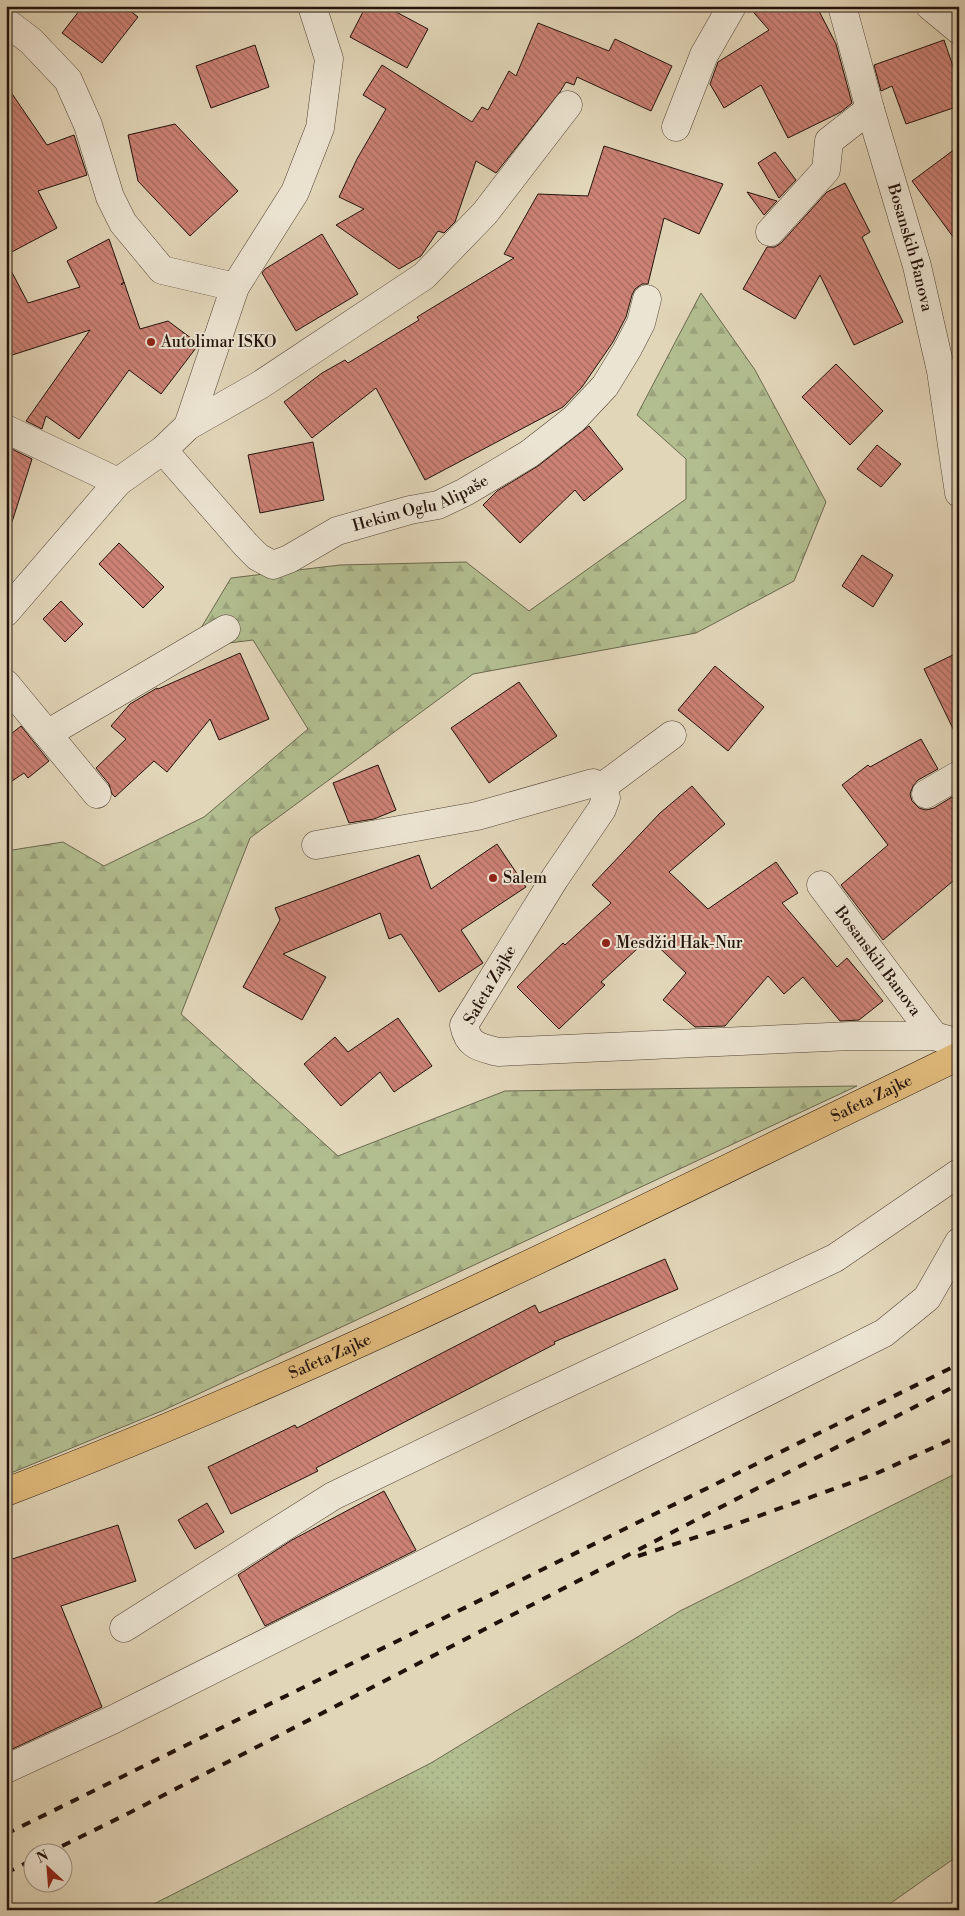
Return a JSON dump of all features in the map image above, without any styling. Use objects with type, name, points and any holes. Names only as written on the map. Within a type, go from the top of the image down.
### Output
[{"type":"main road","name":"Safeta Zajke","points":[[75,1466],[206,1412],[436,1309],[959,1056]]},
{"type":"main road","points":[[6,1492],[75,1466]]},
{"type":"main road","points":[[6,1498],[75,1466]]},
{"type":"street","points":[[188,426],[235,287],[294,192],[320,128],[329,59],[312,6]]},
{"type":"street","points":[[676,127],[704,55],[732,6]]},
{"type":"street","name":"Bosanskih Banova","points":[[842,6],[917,266],[941,371],[959,493]]},
{"type":"street","points":[[930,6],[959,30]]},
{"type":"street","points":[[6,22],[31,41],[68,80],[88,125],[110,197],[123,223],[162,270],[235,287]]},
{"type":"street","points":[[6,612],[118,482],[163,450],[188,426],[260,385],[424,276],[485,213],[568,105]]},
{"type":"street","points":[[770,232],[826,170],[829,141],[870,108]]},
{"type":"street","name":"Hekim Oglu Alipaše","points":[[163,450],[258,558],[273,565],[289,559],[337,531],[410,510],[438,505],[465,492],[530,454],[574,419],[605,386],[628,350],[641,323],[647,299]]},
{"type":"street","points":[[6,430],[118,482]]},
{"type":"street","points":[[47,734],[226,629]]},
{"type":"street","points":[[6,684],[97,794]]},
{"type":"street","points":[[316,846],[477,816],[593,783],[602,788],[672,735]]},
{"type":"street","points":[[926,794],[959,775]]},
{"type":"street","name":"Safeta Zajke","points":[[602,788],[606,798],[602,809],[550,886],[464,1025],[466,1037],[476,1046],[498,1052],[851,1036],[946,1040]]},
{"type":"street","name":"Bosanskih Banova","points":[[821,885],[946,1040]]},
{"type":"street","points":[[124,1628],[333,1496],[534,1399],[835,1258],[959,1173]]},
{"type":"street","points":[[6,1768],[112,1720],[884,1333],[927,1298],[959,1242]]},
{"type":"green space","points":[[701,293],[755,370],[826,502],[794,581],[696,633],[473,674],[250,838],[181,1014],[338,1156],[505,1091],[857,1086],[164,1410],[6,1475],[6,851],[63,842],[104,866],[204,817],[308,729],[253,640],[189,648],[231,578],[340,565],[466,562],[529,611],[686,499],[686,459],[637,415]]},
{"type":"green space","points":[[959,1472],[959,1855],[881,1910],[142,1910],[431,1763],[680,1611]]},
{"type":"building","points":[[83,6],[124,6],[138,17],[102,63],[62,33]]},
{"type":"building","points":[[366,6],[385,6],[428,29],[407,68],[350,37]]},
{"type":"building","points":[[748,6],[814,6],[820,13],[836,44],[852,103],[841,112],[788,138],[761,85],[724,108],[710,84],[718,62],[769,30]]},
{"type":"building","points":[[538,23],[609,51],[615,39],[672,66],[651,111],[577,77],[574,85],[566,82],[496,173],[476,161],[455,222],[444,233],[438,231],[421,256],[399,269],[336,225],[364,209],[339,197],[357,159],[386,109],[363,95],[382,65],[472,122],[482,107],[488,110],[509,71],[516,76]]},
{"type":"building","points":[[944,40],[959,84],[959,106],[906,124],[892,86],[881,91],[874,65]]},
{"type":"building","points":[[255,45],[269,87],[211,108],[196,66]]},
{"type":"building","points":[[6,85],[47,145],[74,135],[87,175],[38,191],[57,228],[6,255]]},
{"type":"building","points":[[175,124],[238,191],[190,236],[138,181],[128,135]]},
{"type":"building","points":[[604,146],[723,184],[699,234],[664,218],[648,284],[642,284],[635,289],[626,317],[613,342],[582,387],[563,407],[425,480],[376,388],[312,438],[284,402],[322,373],[345,360],[348,363],[419,320],[417,317],[514,258],[504,254],[538,194],[588,196]]},
{"type":"building","points":[[959,146],[959,245],[912,181]]},
{"type":"building","points":[[775,152],[796,180],[779,198],[758,163]]},
{"type":"building","points":[[845,183],[870,232],[862,237],[903,322],[854,345],[820,275],[795,319],[743,289],[767,247],[775,247],[781,243],[827,192]]},
{"type":"building","points":[[747,192],[777,201],[764,215]]},
{"type":"building","points":[[322,234],[358,294],[296,331],[262,273],[265,269]]},
{"type":"building","points":[[109,239],[124,282],[140,329],[168,321],[199,344],[161,394],[129,370],[79,439],[46,416],[42,429],[26,421],[90,330],[6,357],[6,261],[28,303],[80,287],[67,261]]},
{"type":"building","points":[[836,364],[883,411],[850,445],[802,397]]},
{"type":"building","points":[[589,426],[623,469],[584,501],[575,490],[520,543],[483,505],[497,491],[538,466]]},
{"type":"building","points":[[313,442],[324,500],[260,513],[248,455]]},
{"type":"building","points":[[877,445],[901,464],[881,487],[857,469]]},
{"type":"building","points":[[6,446],[32,459],[12,522],[6,521]]},
{"type":"building","points":[[119,543],[164,587],[143,608],[99,564]]},
{"type":"building","points":[[862,555],[893,575],[873,607],[842,586]]},
{"type":"building","points":[[61,601],[83,624],[65,642],[43,619]]},
{"type":"building","points":[[959,652],[959,741],[924,669]]},
{"type":"building","points":[[240,653],[269,719],[219,740],[210,719],[167,772],[154,761],[115,797],[109,784],[96,768],[126,739],[111,726],[130,704],[157,688]]},
{"type":"building","points":[[715,666],[764,707],[728,751],[678,710]]},
{"type":"building","points":[[519,682],[557,736],[489,783],[451,728]]},
{"type":"building","points":[[21,726],[49,761],[28,778],[24,773],[6,785],[6,738]]},
{"type":"building","points":[[921,739],[938,769],[918,780],[910,794],[912,801],[919,808],[926,810],[934,808],[952,797],[959,809],[959,876],[883,940],[841,885],[888,845],[842,785],[868,765],[870,767]]},
{"type":"building","points":[[378,765],[396,810],[374,819],[349,823],[333,783]]},
{"type":"building","points":[[692,786],[725,824],[669,872],[708,909],[776,862],[798,893],[782,903],[837,967],[847,958],[883,1001],[859,1020],[840,1021],[803,977],[784,994],[768,976],[725,1026],[695,1027],[663,1000],[686,973],[649,938],[601,982],[605,985],[559,1029],[517,987],[563,943],[565,945],[611,903],[592,885],[660,813]]},
{"type":"building","points":[[497,844],[526,887],[461,930],[483,963],[439,992],[401,934],[389,939],[380,913],[283,954],[326,977],[302,1020],[243,987],[280,920],[275,908],[419,855],[431,889]]},
{"type":"building","points":[[398,1018],[432,1066],[394,1092],[380,1072],[341,1106],[304,1064],[335,1037],[348,1052]]},
{"type":"building","points":[[665,1259],[678,1289],[554,1342],[555,1344],[316,1468],[318,1471],[231,1514],[208,1467],[295,1425],[297,1428],[535,1305],[539,1313]]},
{"type":"building","points":[[384,1491],[416,1550],[265,1626],[238,1575],[292,1540]]},
{"type":"building","points":[[207,1503],[224,1532],[195,1549],[178,1520]]},
{"type":"building","points":[[118,1525],[136,1581],[61,1606],[102,1707],[6,1752],[6,1561]]},
{"type":"railway","points":[[6,1834],[959,1364]]},
{"type":"railway","points":[[66,1844],[959,1384]]},
{"type":"railway","points":[[638,1556],[728,1527],[875,1474],[959,1436]]},
{"type":"railway","points":[[6,1873],[22,1865]]},
{"type":"place","name":"Autolimar ISKO","points":[[151,342]]},
{"type":"place","name":"Salem","points":[[493,878]]},
{"type":"place","name":"Mesdžid Hak-Nur","points":[[606,943]]}]
